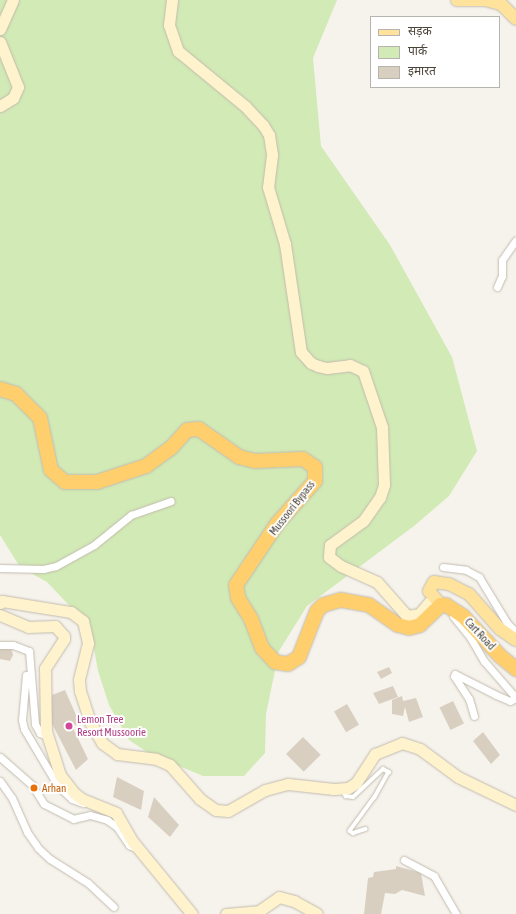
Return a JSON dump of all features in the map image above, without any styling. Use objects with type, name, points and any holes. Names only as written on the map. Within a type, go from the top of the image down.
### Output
[{"type":"highway","name":"Mussoori Bypass","points":[[0,389],[16,394],[40,418],[51,470],[65,482],[97,482],[146,466],[171,448],[187,430],[199,429],[239,457],[255,461],[303,459],[314,467],[315,481],[277,524],[254,560],[239,577],[236,585],[238,598],[251,619],[262,648],[275,662],[288,664],[299,657],[312,619],[323,605],[331,602],[341,600],[360,602],[398,625],[409,628],[425,621],[437,602]]},
{"type":"highway","name":"Cart Road","points":[[437,602],[451,607],[463,616],[500,656],[516,669]]},
{"type":"main road","points":[[457,0],[485,0],[501,4],[516,19]]},
{"type":"main road","points":[[437,602],[429,588],[434,582],[460,588],[469,594],[500,629],[516,640]]},
{"type":"street","points":[[0,28],[13,0]]},
{"type":"street","points":[[172,0],[169,25],[178,51],[245,106],[263,125],[269,135],[272,156],[268,187],[285,244],[301,352],[311,363],[318,366],[327,368],[350,365],[363,371],[382,427],[384,485],[380,497],[363,521],[330,545],[329,557],[341,566],[377,582],[407,616],[419,614],[437,602],[465,629],[484,661],[516,698],[510,701],[496,696],[455,674],[454,676],[469,699],[474,716]]},
{"type":"street","points":[[0,42],[18,87],[13,98],[0,106]]},
{"type":"street","points":[[497,287],[502,276],[502,260],[516,240]]},
{"type":"street","points":[[0,568],[43,569],[56,566],[94,545],[131,515],[171,501]]},
{"type":"street","points":[[443,567],[466,570],[479,577],[507,623],[516,632]]},
{"type":"street","points":[[1,601],[71,612],[83,621],[88,643],[79,680],[80,692],[90,722],[102,743],[117,754],[156,759],[170,765],[200,799],[216,810],[228,811],[265,790],[288,784],[342,789],[356,783],[375,754],[386,748],[407,743],[420,748],[458,777],[516,805]]},
{"type":"street","points":[[0,615],[28,627],[55,626],[64,636],[64,639],[45,668],[47,736],[67,785],[82,799],[116,813],[138,849],[192,914]]},
{"type":"street","points":[[0,618],[14,621]]},
{"type":"street","points":[[0,640],[17,642],[26,648],[31,656],[35,724],[40,733],[47,736]]},
{"type":"street","points":[[0,644],[26,648]]},
{"type":"street","points":[[26,675],[22,720],[24,730],[61,791],[77,802],[91,803]]},
{"type":"street","points":[[0,757],[32,786],[44,804],[73,819],[90,815],[107,820],[117,827],[129,845],[138,849]]},
{"type":"street","points":[[0,781],[12,798],[27,832],[38,848],[50,859],[88,883],[114,907]]},
{"type":"street","points":[[404,860],[434,876],[456,914]]},
{"type":"street","points":[[226,914],[259,911],[279,897],[294,901],[317,914]]},
{"type":"lane","points":[[342,789],[346,796],[353,797],[383,769],[389,772],[375,797],[350,831],[353,833],[365,829]]},
{"type":"green space","points":[[0,0],[337,0],[313,58],[321,146],[390,245],[452,357],[477,451],[449,496],[414,526],[307,606],[279,651],[266,714],[265,753],[244,776],[203,776],[150,754],[129,740],[109,705],[98,671],[93,643],[83,620],[47,582],[20,567],[0,535]]},
{"type":"building","points":[[0,642],[10,643],[13,655],[10,661],[0,659]]},
{"type":"building","points":[[389,667],[392,673],[381,679],[377,672]]},
{"type":"building","points":[[393,686],[398,697],[379,704],[373,693]]},
{"type":"building","points":[[65,690],[80,724],[72,726],[88,759],[76,770],[49,718],[52,695]]},
{"type":"building","points":[[402,696],[403,701],[416,698],[423,717],[409,722],[405,707],[403,716],[392,714],[392,700]]},
{"type":"building","points":[[453,701],[464,723],[450,730],[440,708]]},
{"type":"building","points":[[347,704],[359,725],[346,732],[334,712]]},
{"type":"building","points":[[483,732],[500,755],[491,764],[473,741]]},
{"type":"building","points":[[303,737],[321,755],[304,772],[286,754]]},
{"type":"building","points":[[117,777],[144,791],[141,810],[113,797]]},
{"type":"building","points":[[154,797],[179,825],[170,837],[148,817]]},
{"type":"building","points":[[396,866],[421,873],[425,896],[402,890],[395,894],[385,893],[381,914],[364,914],[368,878],[373,877],[374,872],[396,869]]},
{"type":"place","name":"Lemon Tree Resort Mussoorie","points":[[69,726]]},
{"type":"place","name":"Arhan","points":[[34,788]]}]
